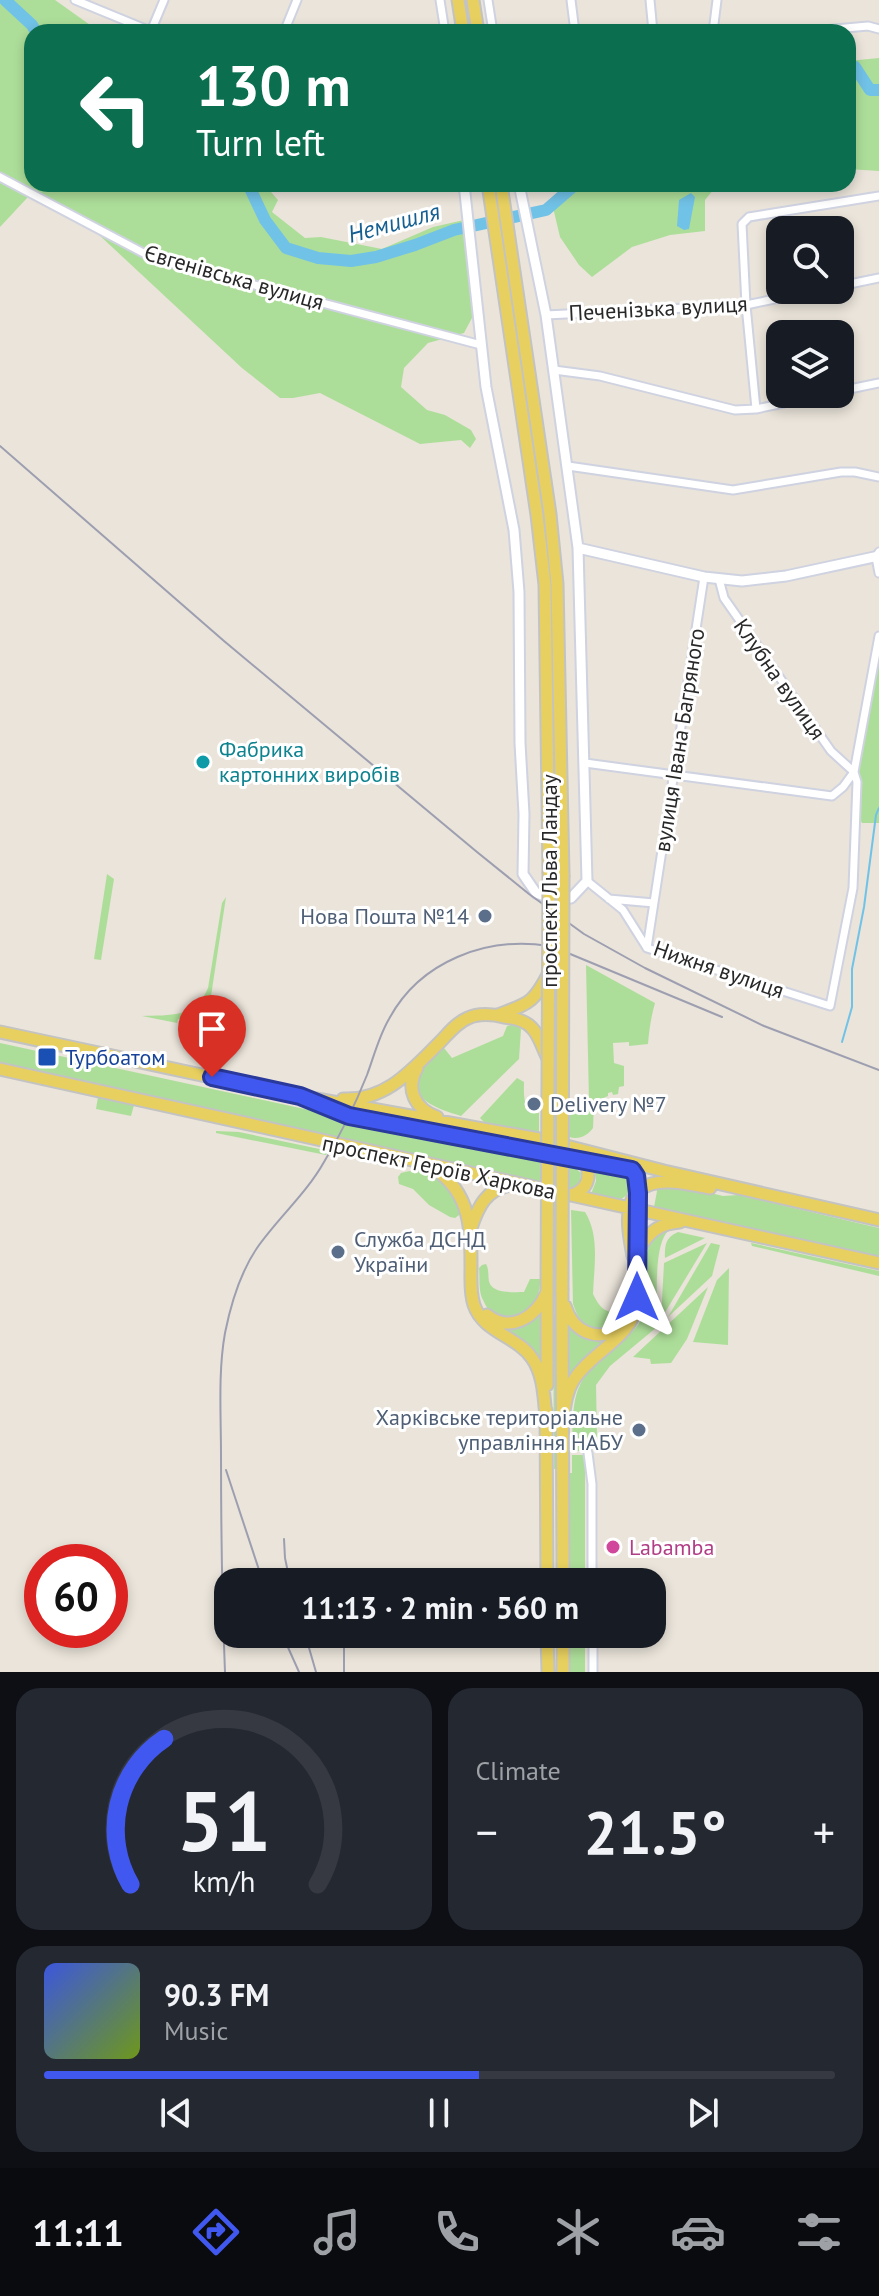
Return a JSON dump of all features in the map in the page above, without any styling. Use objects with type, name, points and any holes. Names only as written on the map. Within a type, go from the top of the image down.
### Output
[{"type":"main road","points":[[458,0],[462,24]]},
{"type":"main road","points":[[473,0],[477,24]]},
{"type":"main road","name":"проспект Льва Ландау","points":[[489,192],[545,585],[550,795],[547,1568]]},
{"type":"main road","name":"проспект Льва Ландау","points":[[502,192],[550,514],[557,584],[563,793],[563,1568]]},
{"type":"main road","points":[[498,1015],[522,1006],[535,997],[549,973]]},
{"type":"main road","points":[[300,1096],[351,1099],[371,1096],[393,1086],[457,1025],[478,1015],[498,1015],[532,1027],[549,1061]]},
{"type":"main road","name":"проспект Героїв Харкова","points":[[0,1032],[300,1096],[571,1146],[628,1165]]},
{"type":"main road","points":[[421,1061],[411,1083],[420,1108],[431,1115],[473,1128]]},
{"type":"main road","name":"проспект Героїв Харкова","points":[[0,1069],[879,1263]]},
{"type":"main road","points":[[300,1096],[349,1116],[573,1159],[587,1167],[628,1165],[879,1220]]},
{"type":"main road","points":[[571,1146],[582,1153],[587,1167],[586,1187],[572,1195]]},
{"type":"main road","points":[[427,1165],[442,1174],[456,1189],[465,1206],[471,1229],[473,1304],[482,1318],[523,1347],[533,1359],[542,1380],[546,1418]]},
{"type":"main road","points":[[563,1418],[566,1398],[575,1378],[627,1329],[637,1304],[635,1210],[639,1192],[628,1165]]},
{"type":"main road","points":[[639,1192],[666,1182],[714,1189],[735,1187]]},
{"type":"main road","points":[[471,1229],[477,1210],[486,1197],[499,1188],[519,1185]]},
{"type":"main road","points":[[637,1266],[643,1243],[656,1229],[670,1223],[693,1222]]},
{"type":"main road","points":[[471,1292],[489,1317],[509,1324],[522,1321],[533,1313],[542,1303],[547,1290]]},
{"type":"main road","points":[[562,1290],[569,1316],[577,1328],[585,1332],[599,1336],[610,1334],[633,1319]]},
{"type":"main road","points":[[548,1304],[562,1304]]},
{"type":"main road","points":[[547,1648],[548,1672]]},
{"type":"main road","points":[[563,1648],[563,1672]]},
{"type":"street","points":[[75,0],[133,24]]},
{"type":"street","points":[[155,24],[164,0]]},
{"type":"street","points":[[287,24],[297,0]]},
{"type":"street","points":[[440,0],[444,24]]},
{"type":"street","points":[[488,0],[492,24]]},
{"type":"street","points":[[571,0],[574,24]]},
{"type":"street","points":[[650,0],[652,24]]},
{"type":"street","points":[[714,24],[717,0]]},
{"type":"street","points":[[856,27],[879,29]]},
{"type":"street","name":"Євгенівська вулиця","points":[[0,177],[24,190]]},
{"type":"street","name":"Євгенівська вулиця","points":[[28,192],[153,258],[481,345]]},
{"type":"street","points":[[465,192],[486,387],[510,508],[519,592],[523,874],[536,893],[556,900],[571,898],[587,881],[578,548],[546,315],[521,192]]},
{"type":"street","points":[[756,409],[742,224],[749,217],[879,196]]},
{"type":"street","points":[[854,283],[879,278]]},
{"type":"street","name":"Печенізька вулиця","points":[[546,315],[746,305],[766,301]]},
{"type":"street","points":[[554,370],[600,376],[735,410],[766,407]]},
{"type":"street","points":[[854,388],[879,383]]},
{"type":"street","points":[[568,466],[733,490],[841,472],[879,477]]},
{"type":"street","points":[[578,548],[704,577],[742,581],[786,576],[878,555],[879,573]]},
{"type":"street","name":"вулиця Івана Багряного","points":[[647,948],[704,577]]},
{"type":"street","name":"Клубна вулиця","points":[[719,579],[724,598],[831,751],[854,772]]},
{"type":"street","points":[[585,763],[832,796],[854,772],[879,636]]},
{"type":"street","name":"Нижня вулиця","points":[[587,881],[623,910],[647,948],[830,1006],[853,888],[857,782],[854,772]]},
{"type":"street","points":[[609,899],[654,903]]},
{"type":"street","points":[[588,1453],[592,1484],[592,1568]]},
{"type":"street","points":[[593,1648],[593,1672]]},
{"type":"green space","points":[[0,0],[55,0],[89,24],[24,24],[24,192],[271,192],[278,200],[272,212],[305,238],[321,237],[382,249],[433,227],[464,220],[473,316],[464,333],[428,343],[404,368],[401,387],[427,410],[445,415],[471,430],[476,439],[470,448],[461,440],[420,444],[320,393],[280,398],[242,368],[83,220],[28,197],[0,227]]},
{"type":"green space","points":[[879,58],[879,171],[856,170],[856,60]]},
{"type":"green space","points":[[558,192],[712,192],[705,200],[705,231],[670,235],[632,247],[592,277],[579,265],[560,237],[551,199]]},
{"type":"green space","points":[[879,636],[879,823],[862,823],[854,772]]},
{"type":"green space","points":[[107,874],[114,879],[101,960],[94,959]]},
{"type":"green space","points":[[226,897],[208,1016],[194,1013],[191,1021],[178,1019],[177,1023],[142,1016],[181,1013],[203,998],[208,988],[222,903]]},
{"type":"green space","points":[[586,965],[655,1003],[648,1044],[629,1046],[629,1042],[613,1043],[614,1063],[624,1066],[624,1086],[619,1087],[618,1094],[608,1093],[608,1096],[594,1102],[593,1128],[582,1137],[573,1138],[569,1137],[570,1103],[589,1101]]},
{"type":"green space","points":[[515,1024],[521,1029],[519,1059],[461,1116],[436,1107],[421,1096],[417,1081],[421,1071],[444,1048],[452,1058],[503,1036],[507,1026]]},
{"type":"green space","points":[[0,1043],[571,1164],[581,1173],[579,1187],[568,1188],[0,1063]]},
{"type":"green space","points":[[517,1078],[524,1082],[527,1106],[539,1113],[539,1132],[486,1124],[480,1118]]},
{"type":"green space","points":[[98,1097],[134,1105],[131,1116],[96,1109]]},
{"type":"green space","points":[[216,1131],[239,1132],[329,1151],[326,1155]]},
{"type":"green space","points":[[594,1167],[627,1174],[631,1184],[627,1195],[620,1200],[591,1194],[596,1181]]},
{"type":"green space","points":[[418,1169],[440,1179],[462,1213],[455,1218],[450,1217],[429,1205],[413,1189],[399,1184],[401,1173]]},
{"type":"green space","points":[[658,1186],[690,1188],[723,1196],[738,1195],[879,1228],[879,1258],[654,1207]]},
{"type":"green space","points":[[571,1210],[585,1212],[593,1231],[593,1294],[597,1302],[612,1312],[617,1313],[622,1307],[630,1309],[623,1321],[613,1328],[600,1331],[587,1327],[573,1304]]},
{"type":"green space","points":[[664,1229],[669,1230],[660,1248],[658,1261],[657,1327],[610,1366],[596,1385],[597,1437],[586,1451],[572,1451],[574,1407],[580,1384],[596,1363],[631,1333],[641,1320],[647,1296],[647,1252]]},
{"type":"green space","points":[[678,1232],[705,1238],[665,1258],[667,1242]]},
{"type":"green space","points":[[707,1243],[661,1319],[664,1263]]},
{"type":"green space","points":[[711,1243],[720,1245],[712,1276],[668,1317]]},
{"type":"green space","points":[[751,1243],[879,1271],[879,1276],[752,1246]]},
{"type":"green space","points":[[486,1264],[490,1284],[501,1291],[524,1292],[530,1279],[540,1279],[539,1292],[527,1311],[509,1319],[499,1318],[490,1311],[480,1289],[479,1268]]},
{"type":"green space","points":[[729,1268],[728,1345],[693,1342],[717,1280]]},
{"type":"green space","points":[[708,1287],[687,1339],[671,1363],[651,1364],[650,1359],[633,1357]]},
{"type":"green space","points":[[538,1314],[540,1361],[505,1329],[523,1325]]},
{"type":"green space","points":[[553,1315],[556,1315],[557,1469],[554,1469]]},
{"type":"green space","points":[[570,1328],[580,1335],[604,1342],[572,1376],[568,1373]]},
{"type":"green space","points":[[572,1455],[585,1455],[585,1568],[567,1568],[568,1473],[572,1473]]},
{"type":"green space","points":[[566,1648],[585,1648],[585,1672],[566,1672]]},
{"type":"water","points":[[691,193],[695,197],[689,229],[684,230],[677,226],[679,200]]},
{"type":"waterway","name":"Немишля","points":[[5,0],[31,24]]},
{"type":"waterway","name":"Немишля","points":[[856,69],[870,90],[879,90]]},
{"type":"waterway","name":"Немишля","points":[[252,192],[265,220],[286,248],[318,258],[351,261],[376,257],[454,230],[546,210],[567,192]]},
{"type":"waterway","points":[[842,1042],[852,1007],[852,969],[879,808]]},
{"type":"railway","points":[[0,446],[224,641],[477,852],[584,934],[645,968],[764,1026],[879,1070]]},
{"type":"railway","points":[[225,1672],[221,1378],[225,1333],[241,1278],[257,1248],[317,1174],[358,1097],[385,1026],[402,999],[437,968],[479,949],[502,945],[549,946]]},
{"type":"railway","points":[[563,951],[722,1017]]},
{"type":"railway","points":[[226,1470],[258,1568]]},
{"type":"railway","points":[[284,1539],[287,1568]]},
{"type":"railway","points":[[288,1648],[299,1672]]},
{"type":"railway","points":[[309,1648],[316,1672]]},
{"type":"railway","points":[[344,1648],[344,1672]]},
{"type":"place","name":"Фабрика картонних виробів","points":[[203,762]]},
{"type":"place","name":"Нова Пошта №14","points":[[485,916]]},
{"type":"place","name":"Турбоатом","points":[[47,1057]]},
{"type":"place","name":"Delivery №7","points":[[534,1104]]},
{"type":"place","name":"Служба ДСНД України","points":[[338,1252]]},
{"type":"place","name":"Харківське територіальне управління НАБУ","points":[[639,1430]]},
{"type":"place","name":"Labamba","points":[[613,1547]]},
{"type":"route","points":[[212,1077],[300,1096],[349,1116],[632,1170],[638,1193],[637,1297]]}]
